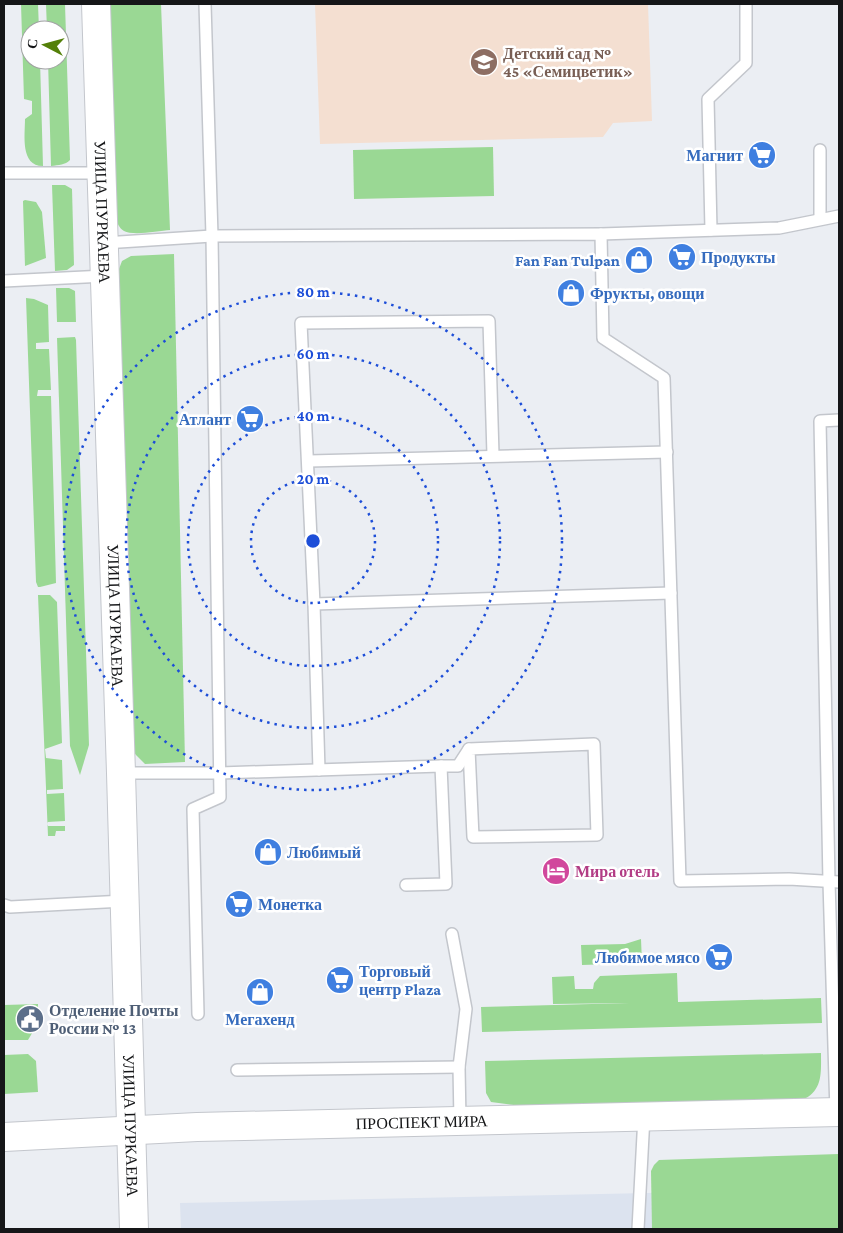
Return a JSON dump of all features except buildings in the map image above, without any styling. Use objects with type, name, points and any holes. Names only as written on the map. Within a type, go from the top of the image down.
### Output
[{"type":"main road","name":"УЛИЦА ПУРКАЕВА","points":[[96,4],[134,1229]]},
{"type":"main road","name":"ПРОСПЕКТ МИРА","points":[[4,1137],[131,1129],[838,1112]]},
{"type":"lane","points":[[198,1014],[193,809],[220,797],[212,236],[205,4]]},
{"type":"lane","points":[[711,230],[708,99],[746,63],[746,4]]},
{"type":"lane","points":[[820,150],[820,219]]},
{"type":"lane","points":[[4,174],[102,173]]},
{"type":"lane","points":[[104,243],[212,236],[600,234],[779,228],[839,216]]},
{"type":"lane","points":[[600,234],[603,338],[664,378],[680,881],[789,879],[834,882]]},
{"type":"lane","points":[[4,281],[105,276]]},
{"type":"lane","points":[[319,770],[309,461],[302,323],[488,321],[492,455]]},
{"type":"lane","points":[[838,1112],[834,882],[820,421],[839,420]]},
{"type":"lane","points":[[309,461],[667,452]]},
{"type":"lane","points":[[314,604],[672,593]]},
{"type":"lane","points":[[594,744],[597,835],[473,837],[469,749],[594,744]]},
{"type":"lane","points":[[121,773],[220,773],[458,766],[469,749]]},
{"type":"lane","points":[[406,885],[446,884],[441,766]]},
{"type":"lane","points":[[4,905],[10,907],[124,901]]},
{"type":"lane","points":[[452,934],[466,1009],[458,1067],[460,1121]]},
{"type":"lane","points":[[237,1070],[458,1067]]},
{"type":"lane","points":[[638,1229],[644,1116]]},
{"type":"shaded area","name":"Детский сад № 45 «Семицветик»","points":[[315,4],[648,4],[652,121],[613,123],[603,137],[320,144]]},
{"type":"shaded area","points":[[839,1189],[839,1229],[181,1229],[180,1203]]},
{"type":"green space","points":[[21,4],[38,4],[39,20],[22,20]]},
{"type":"green space","points":[[46,4],[65,4],[66,20],[47,20]]},
{"type":"green space","points":[[108,4],[161,4],[170,230],[140,233],[128,232],[118,225],[116,217]]},
{"type":"green space","points":[[23,70],[40,70],[43,166],[36,165],[30,161],[25,148],[25,119],[32,114],[32,101],[24,99]]},
{"type":"green space","points":[[48,70],[67,70],[70,160],[64,164],[51,166]]},
{"type":"green space","points":[[493,147],[494,196],[354,199],[353,150]]},
{"type":"green space","points":[[52,185],[65,185],[72,189],[74,265],[67,270],[55,271]]},
{"type":"green space","points":[[23,201],[36,202],[42,212],[46,258],[25,266]]},
{"type":"green space","points":[[174,254],[185,762],[145,764],[129,746],[119,269],[122,261],[131,256]]},
{"type":"green space","points":[[56,288],[69,288],[75,291],[76,322],[57,322]]},
{"type":"green space","points":[[26,298],[48,305],[49,342],[36,343],[36,349],[49,349],[51,390],[38,390],[37,396],[51,396],[56,583],[40,587],[38,587],[36,582]]},
{"type":"green space","points":[[75,337],[89,745],[80,775],[70,746],[57,338]]},
{"type":"green space","points":[[38,595],[50,595],[57,602],[62,743],[45,749],[46,758],[62,760],[63,789],[47,790],[47,794],[64,793],[65,821],[47,822]]},
{"type":"green space","points":[[48,826],[65,826],[65,831],[56,831],[55,836],[48,836]]},
{"type":"green space","points":[[641,939],[642,963],[582,965],[581,945],[625,944]]},
{"type":"green space","points":[[677,973],[678,1002],[821,998],[822,1023],[482,1032],[481,1007],[629,1003],[553,1004],[552,977],[574,976],[575,989],[593,989],[594,983],[600,976]]},
{"type":"green space","points":[[38,1004],[38,1023],[28,1040],[4,1040],[4,1005]]},
{"type":"green space","points":[[821,1053],[821,1074],[817,1086],[814,1092],[802,1100],[528,1107],[491,1102],[486,1093],[485,1061]]},
{"type":"green space","points":[[28,1054],[36,1061],[38,1092],[4,1094],[4,1055]]},
{"type":"green space","points":[[839,1154],[839,1229],[652,1229],[651,1171],[659,1160]]},
{"type":"place","name":"Детский сад № 45 «Семицветик»","points":[[484,62]]},
{"type":"place","name":"Магнит","points":[[762,155]]},
{"type":"place","name":"Продукты","points":[[682,257]]},
{"type":"place","name":"Fan Fan Tulpan","points":[[639,260]]},
{"type":"place","name":"Фрукты, овощи","points":[[571,293]]},
{"type":"place","name":"Атлант","points":[[250,419]]},
{"type":"place","name":"Любимый","points":[[268,852]]},
{"type":"place","name":"Мира отель","points":[[556,871]]},
{"type":"place","name":"Монетка","points":[[239,904]]},
{"type":"place","name":"Любимое мясо","points":[[719,957]]},
{"type":"place","name":"Торговый центр Plaza","points":[[340,980]]},
{"type":"place","name":"Мегахенд","points":[[260,992]]},
{"type":"place","name":"Отделение Почты России № 13","points":[[30,1019]]}]
